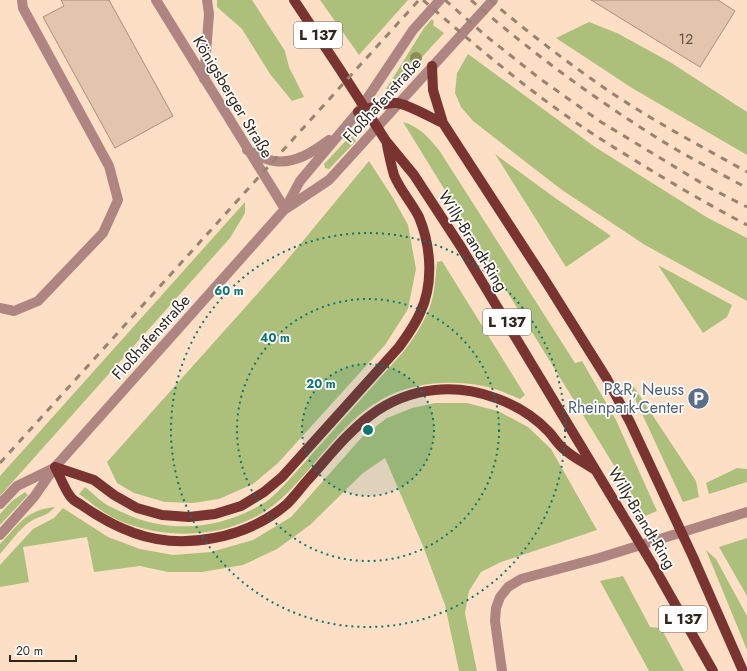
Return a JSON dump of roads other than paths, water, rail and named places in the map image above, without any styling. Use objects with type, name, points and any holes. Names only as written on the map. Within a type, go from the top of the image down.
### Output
[{"type":"main road","name":"Willy-Brandt-Ring","points":[[294,0],[386,141],[414,175],[461,247],[597,471],[713,671]]},
{"type":"main road","points":[[432,66],[433,90],[443,123],[607,379],[630,422],[744,671]]},
{"type":"main road","points":[[358,112],[378,105],[398,103],[443,123]]},
{"type":"main road","points":[[55,467],[94,480],[114,495],[137,508],[162,515],[189,517],[215,514],[241,506],[264,492],[282,477],[399,347],[412,330],[421,312],[427,290],[430,269],[427,245],[419,217],[395,176],[386,141]]},
{"type":"main road","points":[[55,467],[70,497],[95,515],[121,528],[146,537],[173,541],[210,539],[231,535],[261,522],[287,504],[354,428],[373,412],[390,402],[412,395],[435,390],[458,390],[480,393],[506,402],[529,415],[548,430],[564,450],[597,471]]},
{"type":"street","points":[[0,308],[14,311],[38,301],[104,233],[118,200],[109,166],[23,8],[22,0]]},
{"type":"street","name":"Königsberger Straße","points":[[156,0],[284,209]]},
{"type":"street","points":[[204,79],[209,14],[207,0]]},
{"type":"street","name":"Floßhafenstraße","points":[[0,535],[34,497],[55,467],[284,209],[300,181],[358,112],[413,30],[440,0]]},
{"type":"street","name":"Floßhafenstraße","points":[[284,209],[329,180],[492,0]]},
{"type":"street","name":"Floßhafenstraße","points":[[247,150],[273,161],[293,161],[314,151],[343,129]]},
{"type":"street","name":"Floßhafenstraße","points":[[0,504],[17,486],[55,467]]},
{"type":"street","points":[[502,671],[495,621],[496,608],[500,597],[508,587],[521,579],[599,558],[747,512]]},
{"type":"railway","points":[[0,463],[419,0]]},
{"type":"railway","points":[[423,0],[505,70],[570,119],[650,169],[747,225]]},
{"type":"railway","points":[[445,0],[486,36],[539,78],[601,122],[708,187],[747,207]]},
{"type":"railway","points":[[471,0],[539,56],[610,107],[670,146],[747,188]]},
{"type":"railway","points":[[490,0],[560,56],[620,99],[747,172]]},
{"type":"place","name":"P&R, Neuss Rheinpark-Center","points":[[699,398]]}]
